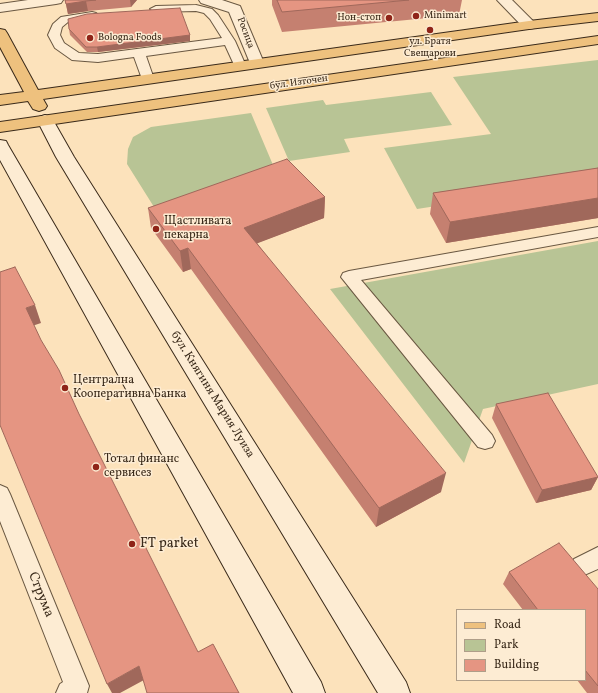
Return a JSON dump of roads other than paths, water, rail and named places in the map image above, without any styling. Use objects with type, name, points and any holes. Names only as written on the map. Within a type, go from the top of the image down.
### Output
[{"type":"main road","points":[[0,8],[56,0]]},
{"type":"main road","name":"Росица","points":[[206,0],[235,9],[257,63]]},
{"type":"main road","points":[[504,0],[529,25]]},
{"type":"main road","points":[[0,100],[529,25],[598,17]]},
{"type":"main road","name":"бул. Княгиня Мария Луиза","points":[[0,33],[34,95],[45,120],[65,157],[395,693]]},
{"type":"main road","name":"бул. Източен","points":[[0,127],[598,40]]},
{"type":"main road","points":[[0,145],[310,693]]},
{"type":"lane","points":[[148,10],[196,8],[208,11],[214,17],[229,41],[240,66]]},
{"type":"lane","points":[[103,14],[65,19],[57,26],[54,35],[59,45],[76,57],[98,58],[229,41]]},
{"type":"lane","points":[[139,53],[148,79]]},
{"type":"lane","points":[[485,441],[349,277],[598,232]]},
{"type":"lane","name":"Струма","points":[[0,494],[77,686],[69,693]]},
{"type":"place","name":"Minimart","points":[[416,16]]},
{"type":"place","name":"Нон-стоп","points":[[389,18]]},
{"type":"place","name":"ул. Братя Свещарови","points":[[430,30]]},
{"type":"place","name":"Bologna Foods","points":[[90,38]]},
{"type":"place","name":"Щастливата пекарна","points":[[156,229]]},
{"type":"place","name":"Централна Кооперативна Банка","points":[[65,388]]},
{"type":"place","name":"Тотал финанс сервисез","points":[[96,467]]},
{"type":"place","name":"FT parket","points":[[132,544]]}]
